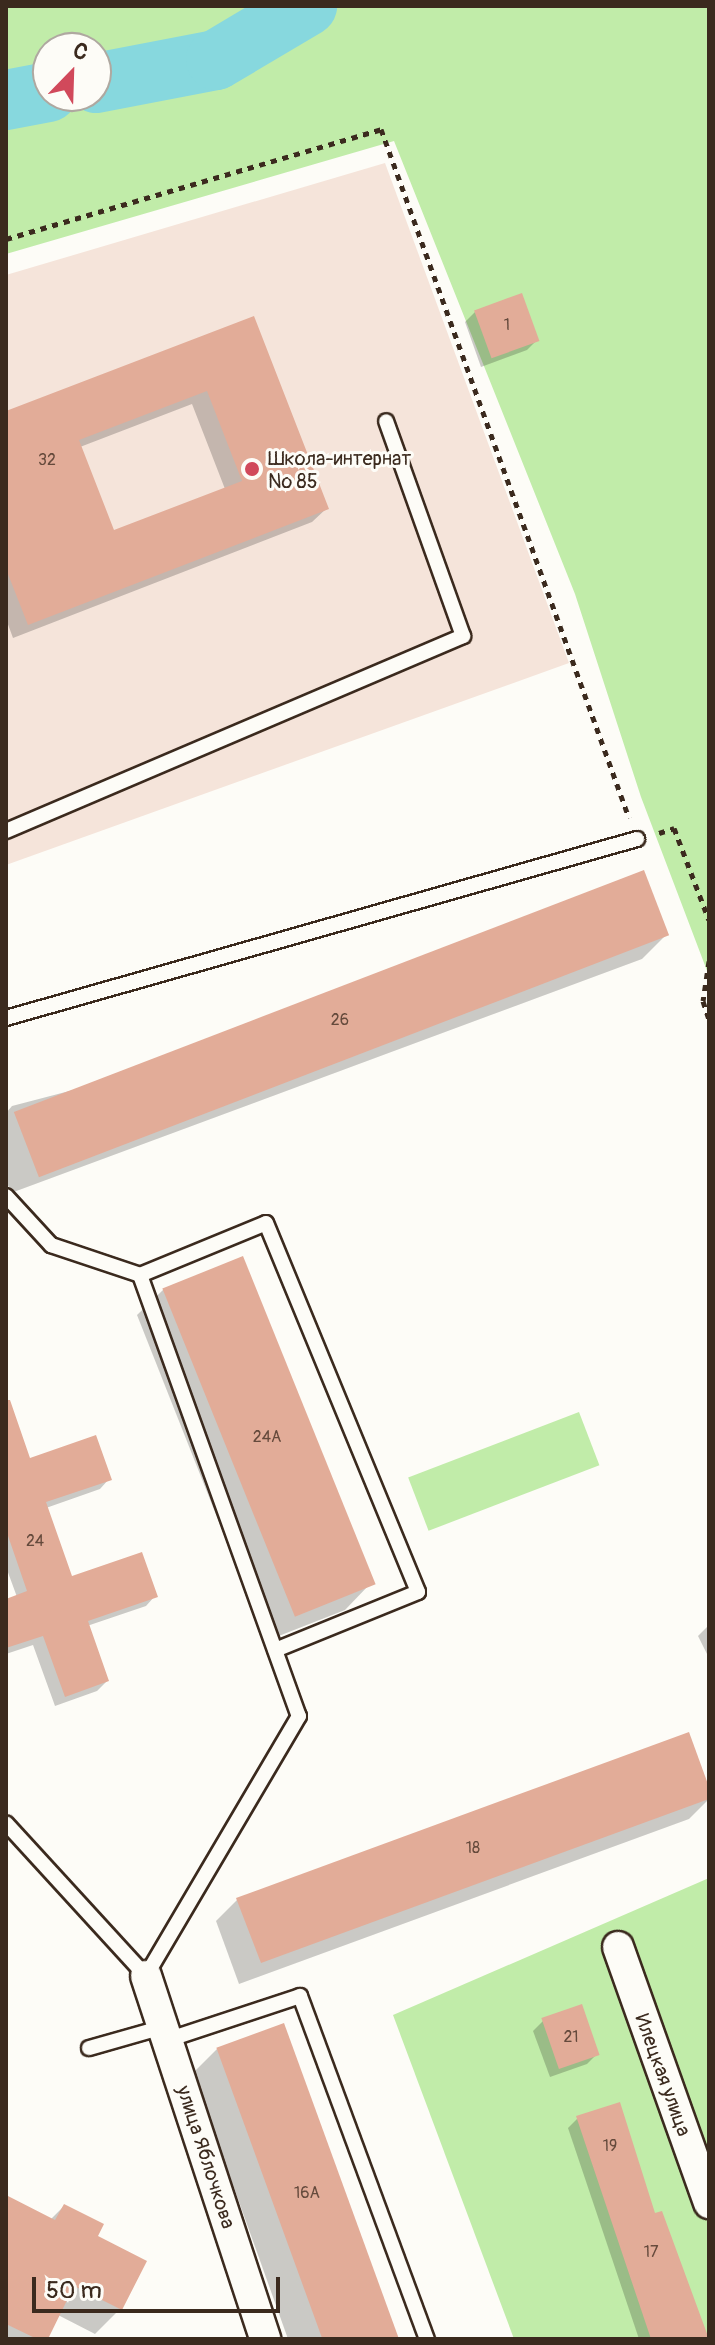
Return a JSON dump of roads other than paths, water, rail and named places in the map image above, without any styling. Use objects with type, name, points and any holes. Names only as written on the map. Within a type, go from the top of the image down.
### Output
[{"type":"street","name":"Илецкая улица","points":[[618,1947],[709,2203]]},
{"type":"street","name":"улица Яблочкова","points":[[146,1976],[265,2339]]},
{"type":"lane","points":[[6,831],[463,636],[386,421]]},
{"type":"lane","points":[[6,1018],[637,839]]},
{"type":"lane","points":[[6,1196],[51,1245],[140,1275],[266,1223],[418,1592],[275,1650]]},
{"type":"lane","points":[[6,1823],[146,1976],[299,1716],[140,1275]]},
{"type":"lane","points":[[89,2048],[165,2034],[300,1996],[427,2339]]},
{"type":"waterway","points":[[112,80],[216,60],[307,6]]},
{"type":"waterway","points":[[6,100],[32,95]]},
{"type":"place","name":"Школа-интернат № 85","points":[[252,469]]}]
